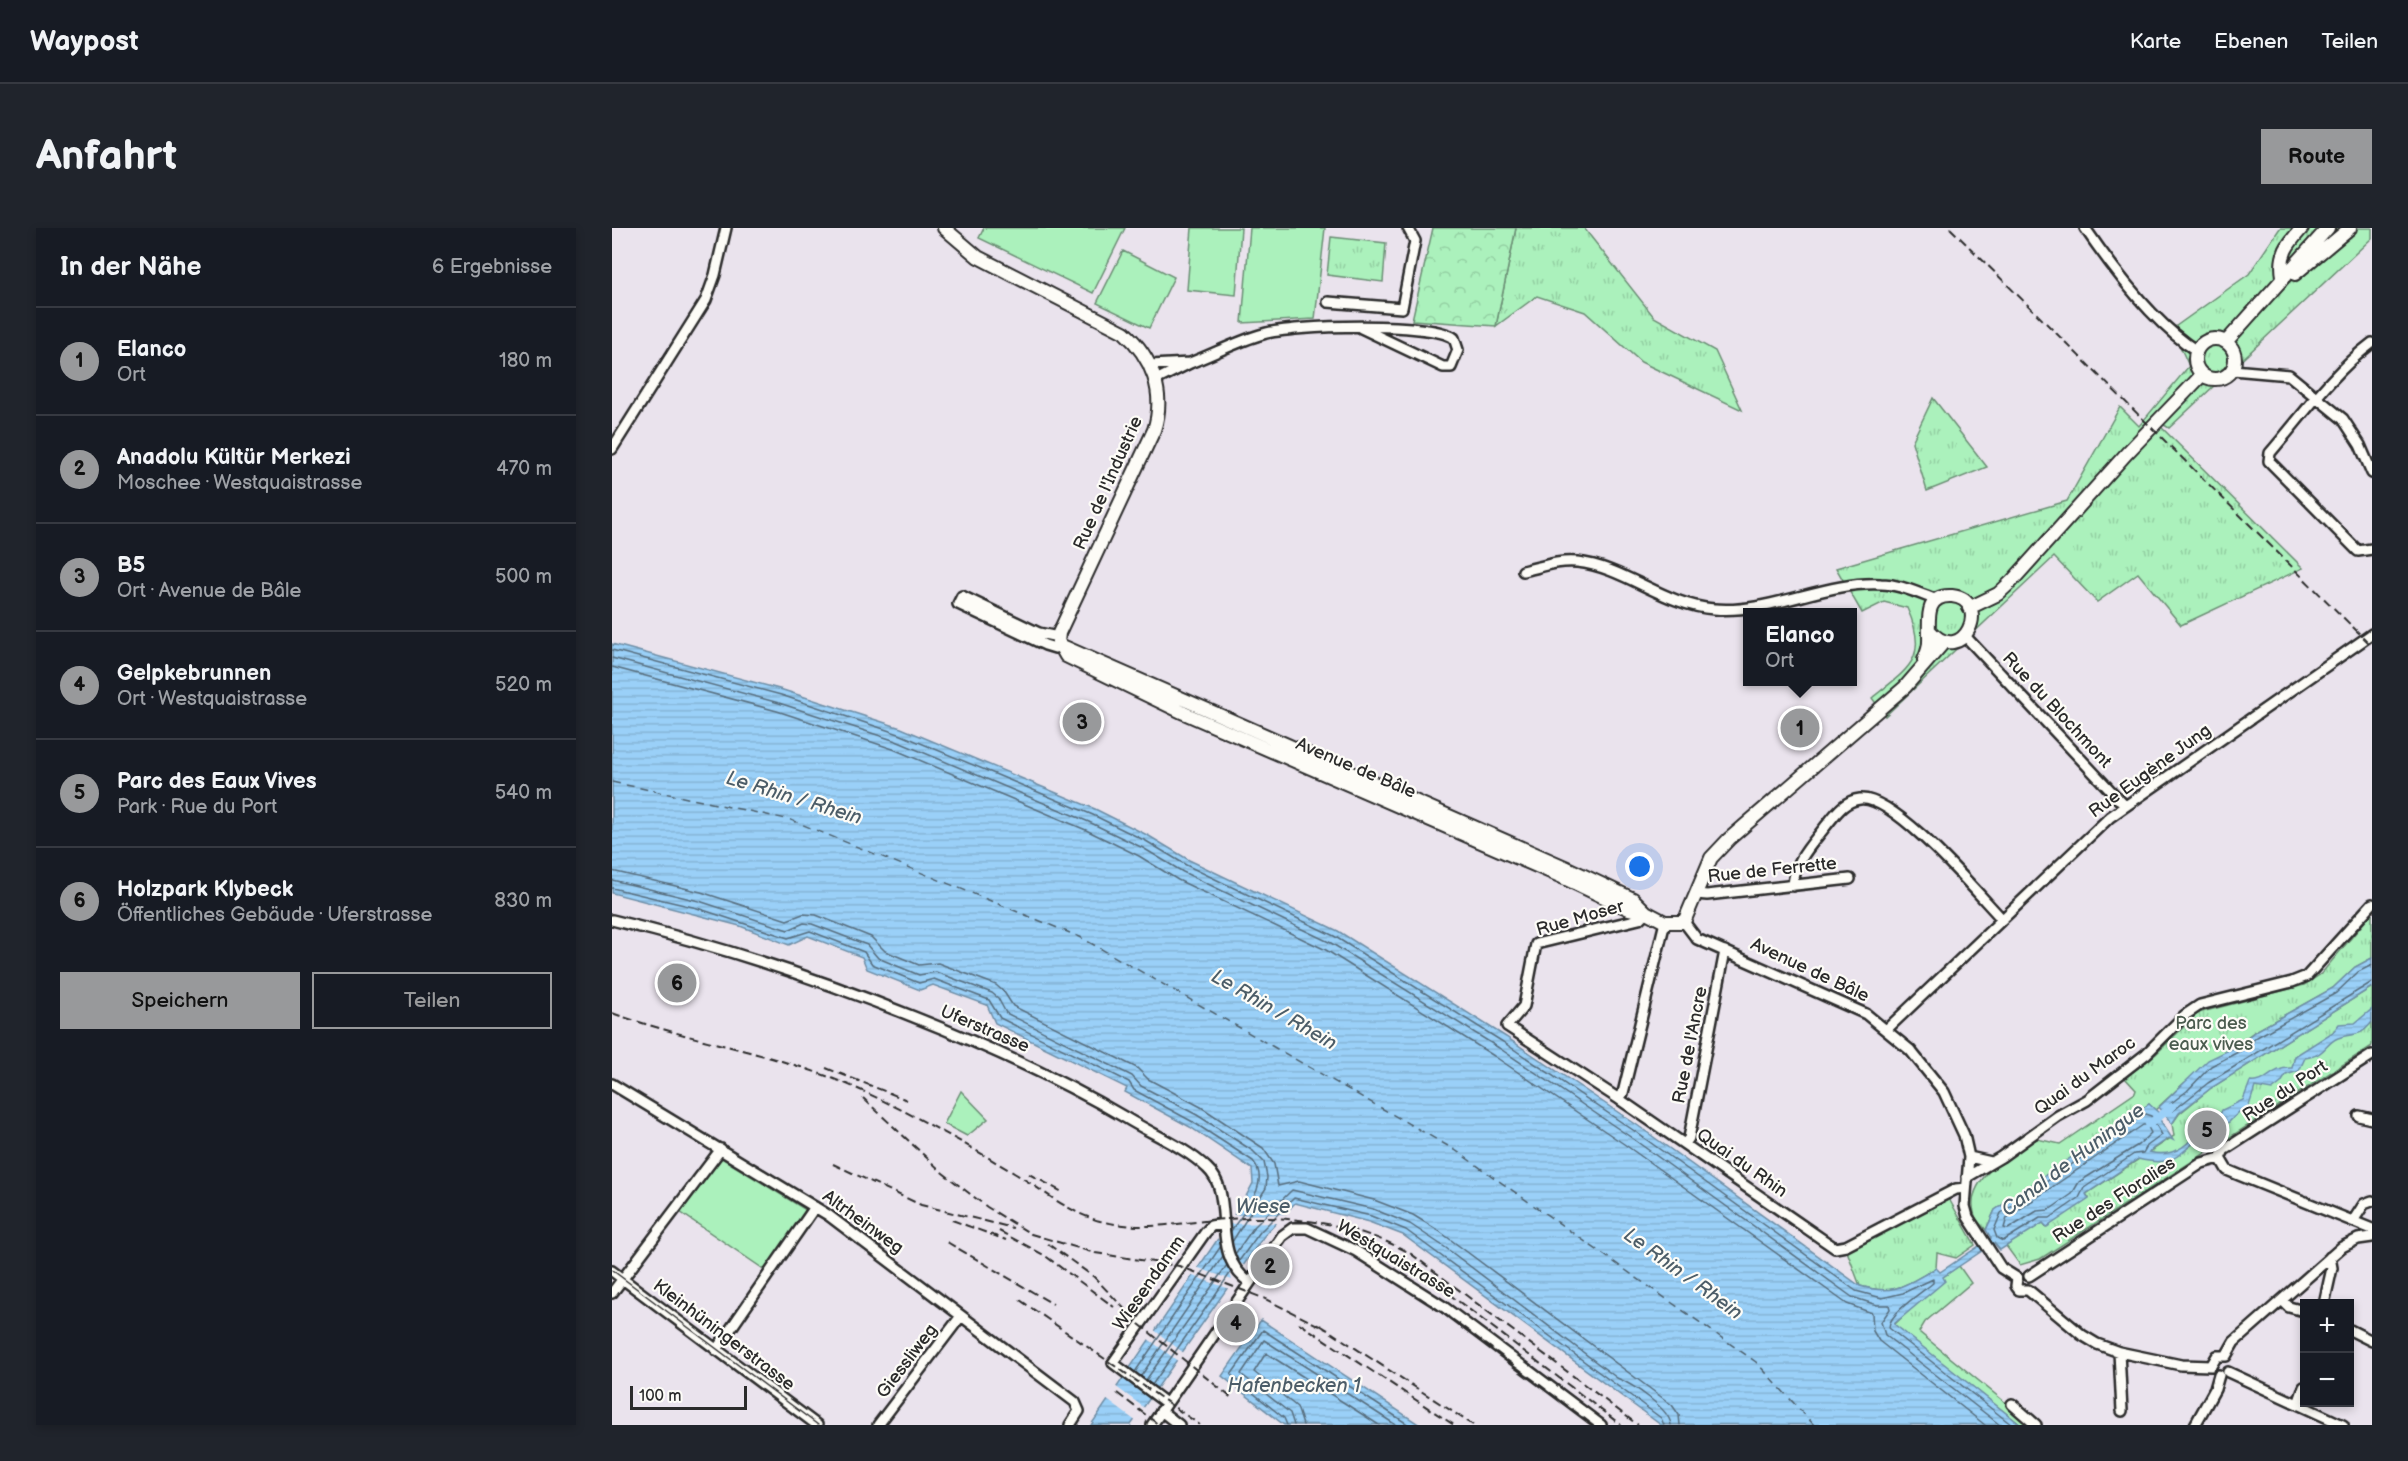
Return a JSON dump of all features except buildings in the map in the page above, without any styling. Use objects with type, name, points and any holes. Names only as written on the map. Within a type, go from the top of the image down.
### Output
[{"type":"main road","name":"Rue de l'Industrie","points":[[944,228],[978,257],[1124,332],[1140,349],[1156,380],[1158,407],[1154,430],[1059,638]]},
{"type":"main road","points":[[2283,276],[2282,258],[2285,248],[2302,228]]},
{"type":"main road","points":[[2226,342],[2328,228]]},
{"type":"main road","points":[[2274,287],[2283,284],[2350,228]]},
{"type":"main road","points":[[2216,339],[2226,342],[2234,351],[2233,370],[2223,378],[2213,379],[2202,375],[2197,368],[2197,351],[2204,343],[2216,339]]},
{"type":"main road","points":[[1969,608],[1998,594],[2012,581],[2127,453],[2202,375]]},
{"type":"main road","points":[[1684,922],[1711,858],[1729,839],[1897,694],[1922,667],[1944,642],[1959,640],[1965,636],[1972,623],[1969,608],[1965,602],[1952,596],[1938,600],[1929,610],[1927,620],[1929,646],[1922,667]]},
{"type":"main road","points":[[1929,630],[1944,642]]},
{"type":"main road","name":"Avenue de Bâle","points":[[1059,638],[1186,708],[1565,867],[1634,899],[1646,912],[1665,922],[1684,922]]},
{"type":"street","points":[[612,449],[706,300],[716,275],[726,228]]},
{"type":"street","points":[[1328,302],[1402,308],[1415,241],[1408,228]]},
{"type":"street","points":[[2085,228],[2164,324],[2178,339],[2197,351]]},
{"type":"street","points":[[1156,380],[1190,363],[1254,337],[1281,330],[1313,327],[1411,329],[1450,335],[1458,346],[1451,367],[1437,365],[1361,328]]},
{"type":"street","points":[[2372,343],[2355,356],[2317,398],[2270,453],[2269,461],[2358,551],[2372,549]]},
{"type":"street","points":[[1150,365],[1190,363]]},
{"type":"street","points":[[2233,370],[2289,375],[2343,419],[2360,445],[2372,473]]},
{"type":"street","points":[[1523,571],[1559,562],[1591,565],[1608,570],[1670,599],[1722,610],[1764,606],[1865,584],[1882,584],[1938,600]]},
{"type":"street","points":[[1914,592],[1929,610]]},
{"type":"street","name":"Avenue de Bâle","points":[[962,596],[1039,633],[1059,638],[1055,648],[1044,645],[958,604],[962,596]]},
{"type":"street","name":"Rue Eugène Jung","points":[[1887,1029],[2125,806],[2372,634]]},
{"type":"street","name":"Rue du Blochmont","points":[[1965,636],[2125,806]]},
{"type":"street","points":[[1792,886],[1798,863],[1839,809],[1849,802],[1872,800],[1886,806],[1921,836],[2002,919]]},
{"type":"street","name":"Rue de Ferrette","points":[[1696,894],[1707,895],[1850,879]]},
{"type":"street","name":"Quai du Maroc","points":[[1967,1177],[2086,1100],[2146,1054],[2185,1015],[2200,1005],[2292,982],[2307,976],[2372,904]]},
{"type":"street","name":"Rue Moser","points":[[1507,1026],[1524,1006],[1536,944],[1639,919],[1646,912]]},
{"type":"street","name":"Uferstrasse","points":[[612,920],[733,950],[842,988],[982,1045],[1035,1069],[1104,1105],[1208,1168],[1216,1177],[1222,1194],[1222,1227],[1237,1270],[1246,1279]]},
{"type":"street","points":[[1619,1099],[1623,1093],[1665,922]]},
{"type":"street","name":"Avenue de Bâle","points":[[1684,922],[1697,939],[1849,1006],[1887,1029],[1910,1050],[1944,1092],[1958,1118],[1969,1157]]},
{"type":"street","name":"Rue de l'Ancre","points":[[1685,1143],[1689,1138],[1725,951]]},
{"type":"street","name":"Quai du Rhin","points":[[1507,1026],[1685,1143],[1835,1248],[1846,1246],[1956,1189],[1966,1188]]},
{"type":"street","name":"Rue du Port","points":[[2220,1158],[2224,1150],[2372,1055]]},
{"type":"street","name":"Altrheinweg","points":[[612,1085],[815,1207],[1075,1402],[1079,1407],[1070,1425]]},
{"type":"street","points":[[2359,1116],[2372,1119]]},
{"type":"street","points":[[612,1293],[720,1149]]},
{"type":"street","points":[[1991,1162],[1969,1157],[1965,1206],[1975,1228],[2001,1268],[2017,1278]]},
{"type":"street","points":[[2220,1158],[2228,1170],[2372,1229]]},
{"type":"street","name":"Rue des Floralies","points":[[2028,1276],[2202,1163],[2220,1158]]},
{"type":"street","points":[[2358,1239],[2353,1221],[2364,1204],[2372,1201]]},
{"type":"street","points":[[716,1350],[815,1207]]},
{"type":"street","name":"Wiesendamm","points":[[1163,1407],[1158,1397],[1113,1363],[1179,1266],[1211,1226],[1222,1227]]},
{"type":"street","name":"Westquaistrasse","points":[[1152,1425],[1246,1279],[1287,1231],[1299,1227],[1316,1231],[1356,1251],[1444,1307],[1601,1425]]},
{"type":"street","points":[[2226,1356],[2234,1342],[2330,1257],[2358,1239],[2372,1237]]},
{"type":"street","points":[[2325,1299],[2332,1268],[2330,1257]]},
{"type":"street","name":"Kleinhüningerstrasse","points":[[612,1271],[817,1425]]},
{"type":"street","points":[[2017,1278],[2020,1275],[2028,1276],[2032,1283],[2028,1290]]},
{"type":"street","points":[[2017,1278],[2016,1286],[2019,1290],[2028,1290],[2082,1335],[2119,1352],[2181,1365],[2211,1366],[2224,1374],[2343,1425]]},
{"type":"street","points":[[2282,1300],[2289,1307],[2300,1310]]},
{"type":"street","name":"Giessliweg","points":[[878,1425],[961,1316]]},
{"type":"street","points":[[2354,1332],[2372,1341]]},
{"type":"street","points":[[2119,1352],[2122,1411]]},
{"type":"street","points":[[2211,1366],[2217,1356],[2226,1356]]},
{"type":"street","points":[[2195,1425],[2231,1364],[2226,1356]]},
{"type":"street","points":[[2298,1404],[2300,1398]]},
{"type":"street","points":[[2012,1404],[2036,1425]]},
{"type":"street","points":[[1163,1407],[1179,1425]]},
{"type":"green space","points":[[984,228],[1125,228],[1093,293],[979,238]]},
{"type":"green space","points":[[1192,228],[1241,228],[1236,295],[1187,290]]},
{"type":"green space","points":[[1250,228],[1325,228],[1315,319],[1242,323]]},
{"type":"green space","points":[[1433,228],[1516,228],[1496,326],[1412,320]]},
{"type":"green space","points":[[1516,228],[1584,228],[1654,317],[1715,351],[1742,410],[1641,362],[1585,312],[1537,296],[1496,326]]},
{"type":"green space","points":[[2280,228],[2372,228],[2372,238],[2169,428],[2151,417],[2303,568],[2181,625],[2138,573],[2097,602],[2054,557],[1885,716],[1872,698],[1905,670],[1912,660],[1916,651],[1914,625],[1907,608],[1884,602],[1862,613],[1836,568],[2067,501],[2120,407],[2139,426],[2189,366],[2172,329],[2249,274]]},
{"type":"green space","points":[[1331,237],[1386,243],[1383,282],[1327,275]]},
{"type":"green space","points":[[1123,251],[1174,277],[1149,328],[1097,303]]},
{"type":"green space","points":[[1933,398],[1987,467],[1927,491],[1912,442]]},
{"type":"green space","name":"Parc des eaux vives","points":[[2372,913],[2372,958],[2355,967],[2333,988],[2254,1032],[2184,1083],[2154,1111],[2149,1104],[1995,1210],[1986,1230],[1978,1222],[1973,1203],[1976,1191],[1982,1179],[2003,1160],[2037,1139],[2060,1144],[2135,1093],[2136,1090],[2125,1078],[2156,1054],[2198,1013],[2304,985],[2321,974]]},
{"type":"green space","name":"Parc des eaux vives","points":[[2372,987],[2372,1046],[2040,1259],[2020,1265],[2006,1246],[2043,1222],[2046,1227],[2089,1198],[2086,1194],[2174,1136],[2172,1124],[2179,1114],[2211,1088]]},
{"type":"green space","points":[[961,1091],[988,1119],[967,1136],[944,1124]]},
{"type":"green space","points":[[720,1157],[806,1210],[765,1270],[680,1212]]},
{"type":"green space","points":[[1949,1199],[1975,1245],[1956,1258],[1937,1253],[1936,1268],[1900,1287],[1882,1290],[1860,1286],[1847,1251]]},
{"type":"green space","points":[[1959,1266],[1971,1283],[1925,1322],[1919,1332],[2033,1425],[2021,1425],[1894,1325],[1943,1277]]},
{"type":"water","points":[[612,644],[783,690],[901,728],[1095,809],[1149,836],[1189,860],[1338,931],[1506,1037],[1637,1125],[1860,1286],[1872,1289],[1900,1287],[1936,1268],[1940,1272],[1991,1238],[1986,1230],[1995,1210],[2149,1104],[2159,1113],[2157,1115],[2173,1140],[2169,1138],[2149,1152],[2160,1154],[2178,1150],[2192,1139],[2211,1117],[2218,1119],[2222,1110],[2243,1100],[2250,1082],[2261,1081],[2284,1068],[2292,1068],[2295,1056],[2333,1032],[2339,1024],[2355,1023],[2372,1009],[2372,1022],[2363,1031],[2338,1038],[2317,1055],[2305,1058],[2299,1071],[2286,1075],[2281,1083],[2272,1090],[2255,1087],[2248,1109],[2239,1112],[2228,1123],[2223,1123],[2220,1130],[2197,1140],[2171,1160],[2162,1162],[2138,1159],[2086,1194],[2089,1199],[2047,1227],[2043,1223],[2000,1250],[1994,1243],[1943,1277],[1945,1281],[1894,1324],[2021,1425],[1661,1425],[1403,1235],[1369,1222],[1295,1203],[1264,1236],[1131,1425],[1091,1425],[1243,1202],[1253,1183],[1252,1169],[1190,1127],[1125,1092],[1127,1088],[995,1023],[987,1005],[933,985],[920,990],[867,969],[862,957],[808,936],[789,945],[740,926],[612,893]]},
{"type":"water","points":[[2372,958],[2372,987],[2211,1088],[2179,1113],[2172,1124],[2159,1107],[2208,1060],[2239,1045],[2254,1032],[2333,988],[2355,967]]},
{"type":"water","name":"Hafenbecken 1","points":[[1261,1320],[1420,1425],[1284,1425],[1222,1376]]},
{"type":"pier","points":[[1289,1214],[1281,1223],[1228,1224],[1238,1261],[1246,1267],[1230,1289],[1190,1275],[1196,1267],[1232,1280],[1220,1241],[1216,1237],[1230,1215]]},
{"type":"pier","points":[[1153,1329],[1185,1354],[1179,1362],[1147,1338]]},
{"type":"pier","points":[[1115,1386],[1146,1409],[1137,1422],[1106,1399]]},
{"type":"waterway","name":"Canal de Huningue","points":[[2149,1124],[2172,1107]]},
{"type":"ferry route","points":[[612,782],[791,820],[1080,937],[1455,1150],[1756,1362],[1814,1425]]},
{"type":"tram line","points":[[612,1270],[818,1425]]},
{"type":"railway","points":[[1950,228],[2372,646]]},
{"type":"railway","points":[[612,1013],[798,1066],[858,1089],[957,1140],[1066,1206],[1100,1221],[1148,1226],[1226,1219],[1274,1218],[1321,1223],[1388,1242],[1410,1253],[1638,1425]]},
{"type":"railway","points":[[826,1068],[907,1100]]},
{"type":"railway","points":[[863,1098],[943,1173],[987,1207],[1031,1234],[1095,1253],[1179,1266],[1263,1298],[1328,1330]]},
{"type":"railway","points":[[833,1164],[921,1205],[1013,1228]]},
{"type":"railway","points":[[1029,1174],[1064,1193]]},
{"type":"railway","points":[[952,1220],[1006,1240]]},
{"type":"railway","points":[[999,1231],[1044,1255],[1114,1307]]},
{"type":"railway","points":[[947,1242],[1053,1304]]},
{"type":"railway","points":[[1048,1244],[1094,1277],[1139,1324],[1233,1399]]},
{"type":"railway","points":[[1381,1247],[1420,1272],[1621,1425]]},
{"type":"railway","points":[[1419,1297],[1459,1324],[1593,1425]]},
{"type":"railway","points":[[1020,1300],[1200,1425]]},
{"type":"railway","points":[[1299,1323],[1454,1425]]},
{"type":"railway","points":[[1320,1325],[1473,1425]]},
{"type":"railway","points":[[1117,1393],[1159,1425]]},
{"type":"place","name":"B5","points":[[1082,722]]},
{"type":"place","name":"Elanco","points":[[1800,728]]},
{"type":"place","name":"Holzpark Klybeck","points":[[677,983]]},
{"type":"place","name":"Parc des Eaux Vives","points":[[2207,1130]]},
{"type":"place","name":"Anadolu Kültür Merkezi","points":[[1270,1266]]},
{"type":"place","name":"Gelpkebrunnen","points":[[1236,1323]]},
{"type":"water label","name":"Le Rhin / Rhein","points":[[794,798]]},
{"type":"water label","name":"Le Rhin / Rhein","points":[[1274,1010]]},
{"type":"water label","name":"Wiese","points":[[1263,1207]]},
{"type":"water label","name":"Le Rhin / Rhein","points":[[1683,1274]]}]
